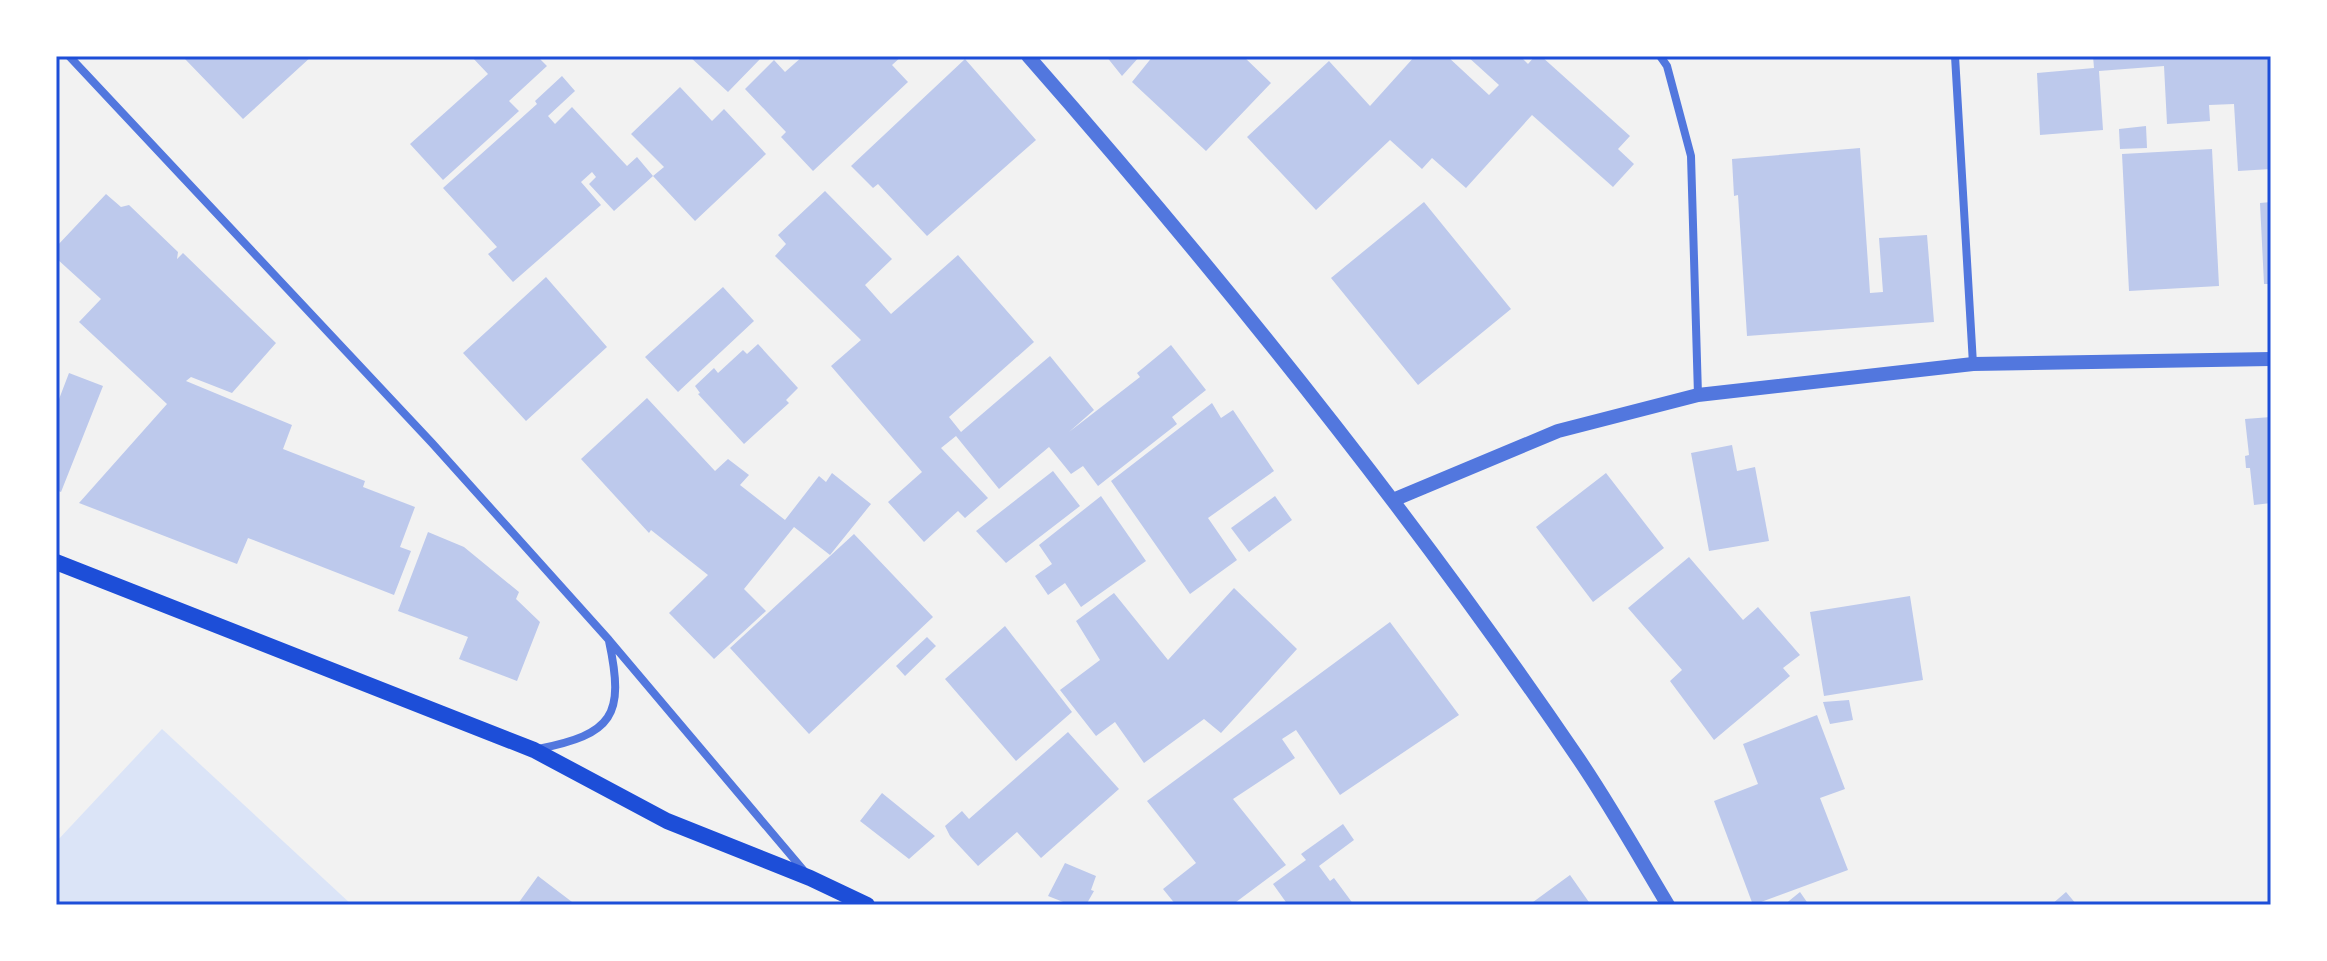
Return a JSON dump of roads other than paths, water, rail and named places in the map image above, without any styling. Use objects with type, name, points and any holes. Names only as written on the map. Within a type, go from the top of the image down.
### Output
[{"type":"main road","points":[[56,562],[534,750],[667,821],[810,878],[867,905]]},
{"type":"street","points":[[69,56],[432,443],[609,640],[810,878]]},
{"type":"street","points":[[1028,56],[1122,163],[1393,500],[1577,757],[1668,905]]},
{"type":"street","points":[[1660,56],[1667,66],[1691,156],[1698,395]]},
{"type":"street","points":[[1955,56],[1973,364]]},
{"type":"street","points":[[1393,500],[1558,431],[1698,395],[1973,364],[2271,359]]},
{"type":"street","points":[[534,750],[590,736],[604,723],[614,703],[616,686],[609,640]]}]
